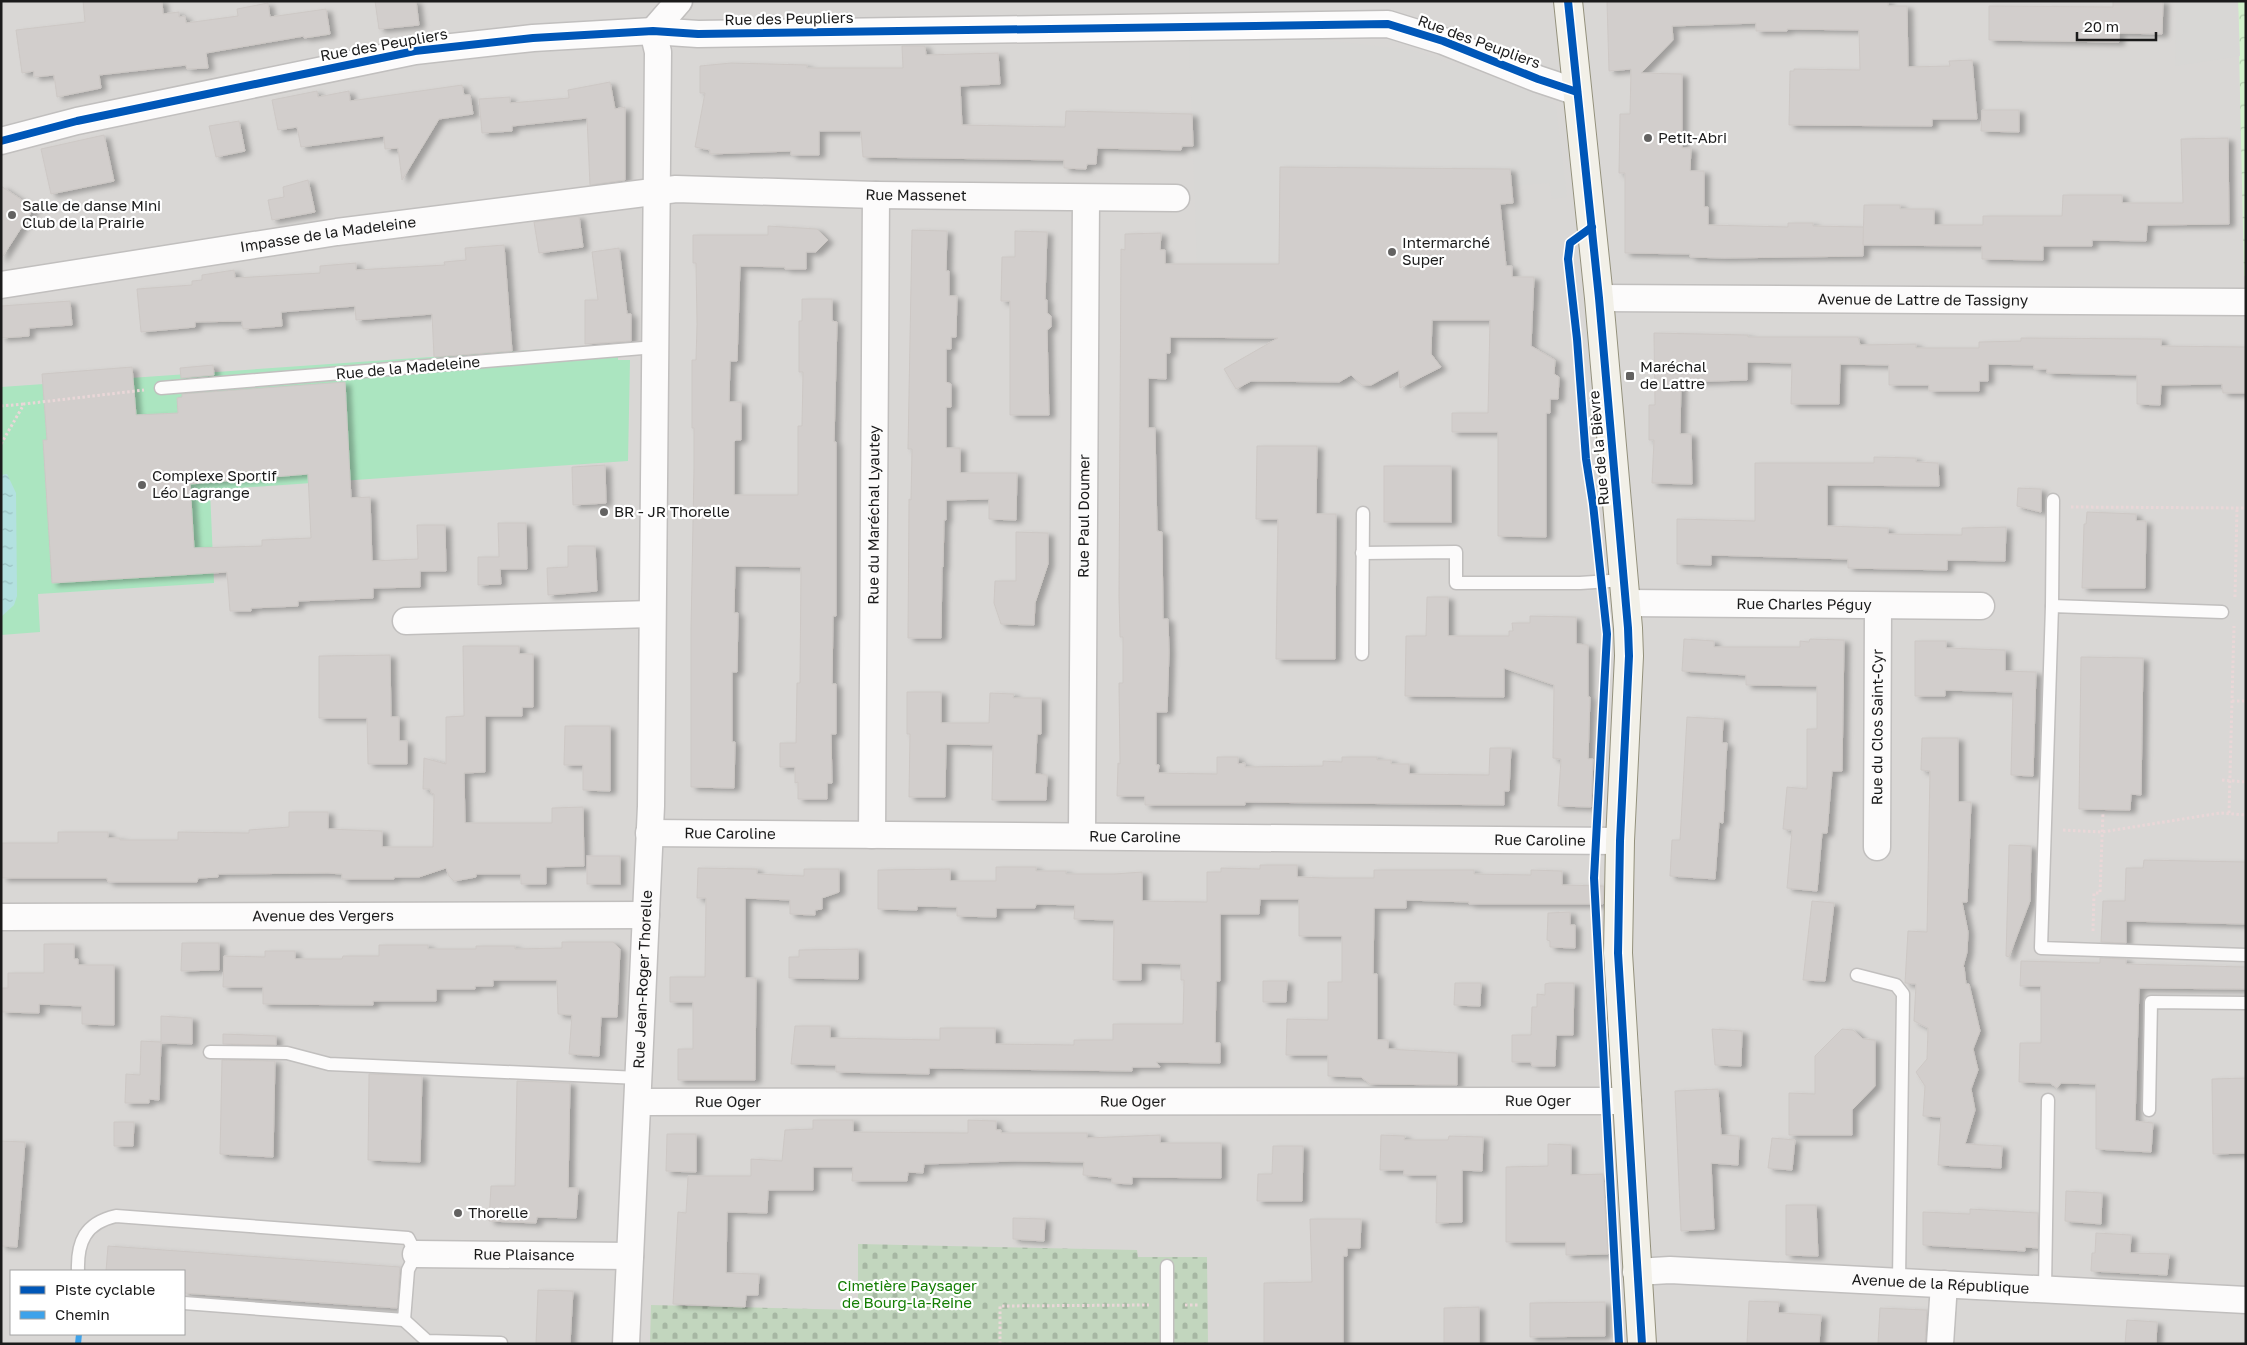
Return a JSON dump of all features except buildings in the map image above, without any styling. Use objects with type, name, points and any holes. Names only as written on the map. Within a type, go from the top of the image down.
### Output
[{"type":"main road","name":"Rue de la Bièvre","points":[[1568,1],[1599,298],[1630,656],[1620,840],[1618,954],[1628,1101],[1636,1272],[1642,1344]]},
{"type":"street","points":[[653,31],[679,1]]},
{"type":"street","name":"Rue des Peupliers","points":[[1,141],[77,120],[415,51],[533,38],[653,31],[698,34],[1388,24],[1443,41],[1538,79],[1577,92]]},
{"type":"street","name":"Rue Jean-Roger Thorelle","points":[[626,1344],[650,833],[658,52],[653,31]]},
{"type":"street","name":"Rue Massenet","points":[[657,190],[1086,199],[1176,198]]},
{"type":"street","name":"Impasse de la Madeleine","points":[[1,284],[337,232],[657,190]]},
{"type":"street","name":"Rue du Maréchal Lyautey","points":[[872,835],[876,195]]},
{"type":"street","name":"Rue Paul Doumer","points":[[1082,835],[1086,199]]},
{"type":"street","name":"Avenue de Lattre de Tassigny","points":[[1599,298],[2246,302]]},
{"type":"street","name":"Rue Charles Péguy","points":[[1625,592],[1878,606],[1981,606]]},
{"type":"street","name":"Rue du Clos Saint-Cyr","points":[[1877,848],[1878,606]]},
{"type":"street","points":[[406,621],[652,614]]},
{"type":"street","name":"Rue Caroline","points":[[650,833],[1620,840]]},
{"type":"street","name":"Avenue des Vergers","points":[[1,917],[646,915]]},
{"type":"street","name":"Rue Oger","points":[[638,1090],[1628,1101]]},
{"type":"street","name":"Rue Plaisance","points":[[416,1254],[630,1256]]},
{"type":"street","name":"Avenue de la République","points":[[1636,1272],[1670,1270],[2246,1300]]},
{"type":"street","points":[[1940,1344],[1944,1284]]},
{"type":"lane","name":"Rue de la Madeleine","points":[[161,388],[655,347]]},
{"type":"lane","points":[[2052,503],[2052,606],[2041,948],[2246,955]]},
{"type":"lane","points":[[1362,654],[1363,513]]},
{"type":"lane","points":[[1362,553],[1456,552],[1456,583],[1580,583],[1625,592]]},
{"type":"lane","points":[[2052,606],[2222,612]]},
{"type":"lane","points":[[1857,974],[1896,985],[1903,994],[1899,1281]]},
{"type":"lane","points":[[2149,1110],[2151,1002],[2246,1002]]},
{"type":"lane","points":[[210,1052],[287,1053],[329,1064],[638,1090]]},
{"type":"lane","points":[[2045,1289],[2048,1100]]},
{"type":"lane","points":[[78,1270],[80,1249],[90,1228],[102,1219],[116,1216],[408,1238],[416,1254],[408,1270],[404,1320]]},
{"type":"lane","points":[[1167,1266],[1167,1344]]},
{"type":"lane","points":[[185,1303],[404,1320],[426,1340],[501,1343]]},
{"type":"path","points":[[1,406],[161,388]]},
{"type":"path","points":[[1,444],[24,404]]},
{"type":"path","points":[[2052,503],[2246,508]]},
{"type":"path","points":[[2235,603],[2237,508]]},
{"type":"path","points":[[2229,813],[2234,622]]},
{"type":"path","points":[[2232,701],[2246,701]]},
{"type":"path","points":[[2222,780],[2246,782]]},
{"type":"path","points":[[2092,950],[2094,893],[2100,893],[2103,812]]},
{"type":"path","points":[[2044,830],[2102,832],[2229,813],[2246,815]]},
{"type":"path","points":[[1000,1344],[1000,1306],[1200,1305]]},
{"type":"shaded area","points":[[1,1],[2246,1],[2246,1344],[1,1344]]},
{"type":"shaded area","points":[[2176,1],[2238,1],[2240,56],[2175,66]]},
{"type":"shaded area","points":[[1288,36],[1412,50],[1539,93],[1556,107],[1567,197],[1552,199],[1549,183],[1512,186],[1510,169],[1280,167],[1279,264],[1197,264],[1189,41]]},
{"type":"green space","points":[[2238,1],[2246,1],[2246,276],[2244,276]]},
{"type":"green space","name":"Complexe Sportif Léo Lagrange","points":[[618,344],[618,360],[630,360],[628,461],[210,490],[214,583],[38,594],[40,632],[1,635],[1,387]]},
{"type":"green space","name":"Cimetière Paysager de Bourg-la-Reine","points":[[858,1244],[1137,1250],[1138,1257],[1207,1257],[1208,1344],[650,1344],[651,1305],[858,1310]]},
{"type":"water","points":[[7,474],[16,493],[17,596],[14,605],[1,617],[1,475]]},
{"type":"marked path","points":[[78,1344],[79,1335]]},
{"type":"cycle path","points":[[1568,1],[1599,298],[1628,628],[1629,656],[1620,841],[1618,953],[1642,1344]]},
{"type":"cycle path","points":[[1,141],[77,121],[415,51],[533,38],[653,31],[698,34],[1388,24],[1443,41],[1538,79],[1577,92]]},
{"type":"cycle path","points":[[1592,227],[1570,243],[1568,259],[1577,339],[1586,459],[1593,504],[1607,634],[1594,878],[1619,1344]]},
{"type":"place","name":"Petit-Abri","points":[[1648,138]]},
{"type":"place","name":"Salle de danse Mini Club de la Prairie","points":[[12,215]]},
{"type":"place","name":"Intermarché Super","points":[[1392,252]]},
{"type":"place","name":"Maréchal de Lattre","points":[[1630,376]]},
{"type":"place","name":"Complexe Sportif Léo Lagrange","points":[[142,485]]},
{"type":"place","name":"BR - JR Thorelle","points":[[604,512]]},
{"type":"place","name":"Thorelle","points":[[458,1213]]}]
